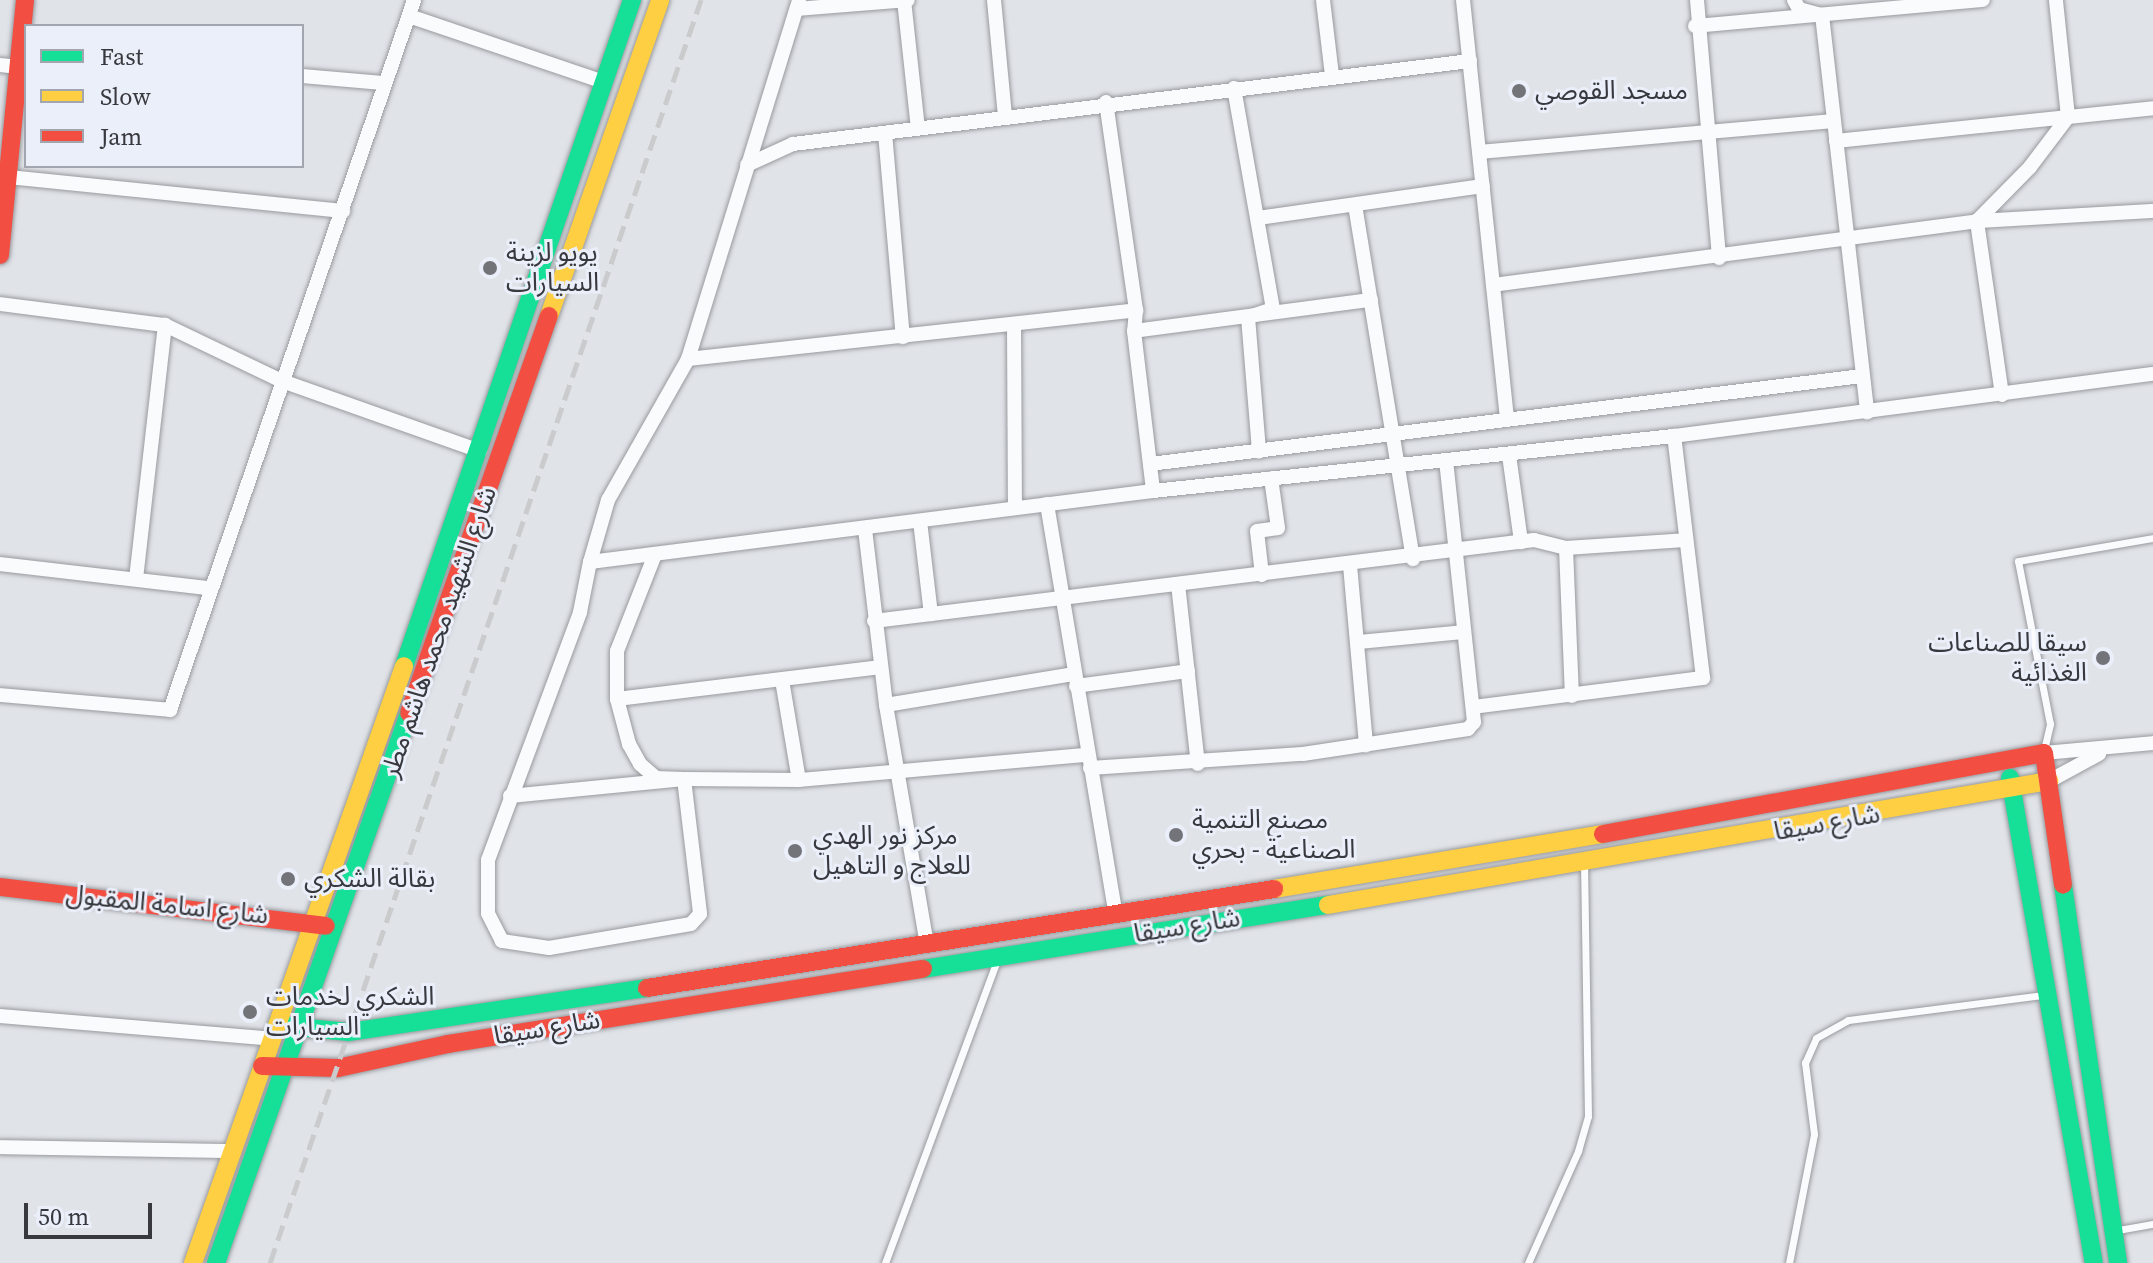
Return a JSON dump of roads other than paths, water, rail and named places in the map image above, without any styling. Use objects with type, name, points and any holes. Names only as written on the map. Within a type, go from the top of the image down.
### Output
[{"type":"main road","points":[[0,255],[2,209],[22,55],[25,0]]},
{"type":"main road","name":"شارع الشهيد محمد هاشم مطر","points":[[193,1263],[480,451],[632,0]]},
{"type":"main road","name":"شارع الشهيد محمد هاشم مطر","points":[[216,1263],[660,0]]},
{"type":"main road","points":[[2044,753],[2118,1263]]},
{"type":"main road","name":"شارع سيقا","points":[[274,1032],[299,1027],[349,1032],[927,946],[1115,912],[1678,822],[2044,753]]},
{"type":"main road","points":[[2006,761],[2051,995],[2094,1263]]},
{"type":"main road","name":"شارع سيقا","points":[[262,1066],[338,1068],[448,1044],[1584,864],[2049,781]]},
{"type":"main road","name":"شارع اسامة المقبول","points":[[0,887],[314,921],[333,928]]},
{"type":"street","points":[[0,695],[170,710],[209,588],[343,211],[383,83],[414,0]]},
{"type":"street","points":[[684,779],[700,902],[697,921],[549,948],[502,941],[492,928],[488,860],[580,612],[590,562],[608,500],[688,359],[798,4],[906,0],[918,128]]},
{"type":"street","points":[[994,0],[1005,116]]},
{"type":"street","points":[[1323,0],[1332,76]]},
{"type":"street","points":[[1463,0],[1507,418]]},
{"type":"street","points":[[1697,0],[1695,26],[1719,258]]},
{"type":"street","points":[[1794,0],[1799,9],[1822,15]]},
{"type":"street","points":[[1695,26],[1822,15],[1921,2],[1983,0]]},
{"type":"street","points":[[1977,221],[2030,167],[2068,117],[2056,0]]},
{"type":"street","points":[[1822,15],[1867,412]]},
{"type":"street","points":[[409,16],[604,82]]},
{"type":"street","points":[[0,65],[22,55]]},
{"type":"street","points":[[747,165],[793,144],[1106,102],[1470,61]]},
{"type":"street","points":[[304,76],[383,83]]},
{"type":"street","points":[[1234,88],[1273,309],[1248,317]]},
{"type":"street","points":[[1106,102],[1136,310],[1134,331],[1153,491]]},
{"type":"street","points":[[1836,141],[2153,108]]},
{"type":"street","points":[[1479,152],[1834,121]]},
{"type":"street","points":[[885,133],[903,337]]},
{"type":"street","points":[[8,177],[343,211]]},
{"type":"street","points":[[1258,218],[1483,186]]},
{"type":"street","points":[[1355,205],[1390,434],[1400,467],[1413,559]]},
{"type":"street","points":[[1493,285],[1719,258],[1845,237],[1977,221],[2153,211]]},
{"type":"street","points":[[1977,221],[2002,395]]},
{"type":"street","points":[[1134,331],[1371,300]]},
{"type":"street","points":[[0,304],[165,325],[282,381],[480,451]]},
{"type":"street","points":[[688,359],[1136,310]]},
{"type":"street","points":[[1248,317],[1259,452]]},
{"type":"street","points":[[1014,324],[1015,508]]},
{"type":"street","points":[[136,579],[165,325]]},
{"type":"street","points":[[590,562],[654,557],[1153,491],[1674,436],[2153,374]]},
{"type":"street","points":[[1150,464],[1862,376]]},
{"type":"street","points":[[1473,707],[1703,678],[1674,436]]},
{"type":"street","points":[[1509,455],[1521,542]]},
{"type":"street","points":[[654,557],[617,651],[617,699],[629,744],[640,764],[656,778],[799,780],[1088,761],[1198,764],[1366,745],[1468,729],[1474,722],[1446,462]]},
{"type":"street","points":[[1262,575],[1257,531],[1278,528],[1271,478]]},
{"type":"street","points":[[1047,504],[1115,912]]},
{"type":"street","points":[[920,521],[931,614]]},
{"type":"street","points":[[865,529],[886,705],[927,946]]},
{"type":"street","points":[[874,621],[1413,559],[1521,542],[1548,540],[1566,548],[1685,540]]},
{"type":"street","points":[[1566,548],[1572,696]]},
{"type":"street","points":[[0,564],[209,588]]},
{"type":"street","points":[[1350,565],[1366,745]]},
{"type":"street","points":[[1178,584],[1198,764]]},
{"type":"street","points":[[1358,642],[1464,632]]},
{"type":"street","points":[[617,699],[881,667]]},
{"type":"street","points":[[886,705],[1075,680],[1188,671]]},
{"type":"street","points":[[782,680],[799,780]]},
{"type":"street","name":"شارع سيقا","points":[[2044,753],[2103,752],[2153,743]]},
{"type":"street","name":"شارع سيقا","points":[[2049,781],[2103,752]]},
{"type":"street","points":[[510,796],[684,779]]},
{"type":"street","points":[[0,1016],[274,1032]]},
{"type":"street","points":[[0,1147],[232,1151]]},
{"type":"lane","points":[[2044,753],[2050,724],[2018,561],[2153,538]]},
{"type":"lane","points":[[1528,1263],[1578,1151],[1588,1116],[1584,864]]},
{"type":"lane","points":[[885,1263],[1000,955]]},
{"type":"lane","points":[[1789,1263],[1814,1134],[1805,1063],[1816,1038],[1848,1020],[2051,995]]},
{"type":"lane","points":[[2112,1231],[2153,1224]]},
{"type":"railway","points":[[270,1263],[701,0]]},
{"type":"place","name":"مسجد القوصي","points":[[1519,91]]},
{"type":"place","name":"يويو لزينة السيارات","points":[[490,268]]},
{"type":"place","name":"سيقا للصناعات الغذائية","points":[[2103,658]]},
{"type":"place","name":"مصنع التنمية الصناعية - بحري","points":[[1176,835]]},
{"type":"place","name":"مركز نور الهدي للعلاج و التاهيل","points":[[795,851]]},
{"type":"place","name":"بقالة الشكري","points":[[288,879]]},
{"type":"place","name":"الشكري لخدمات السيارات","points":[[250,1012]]}]
